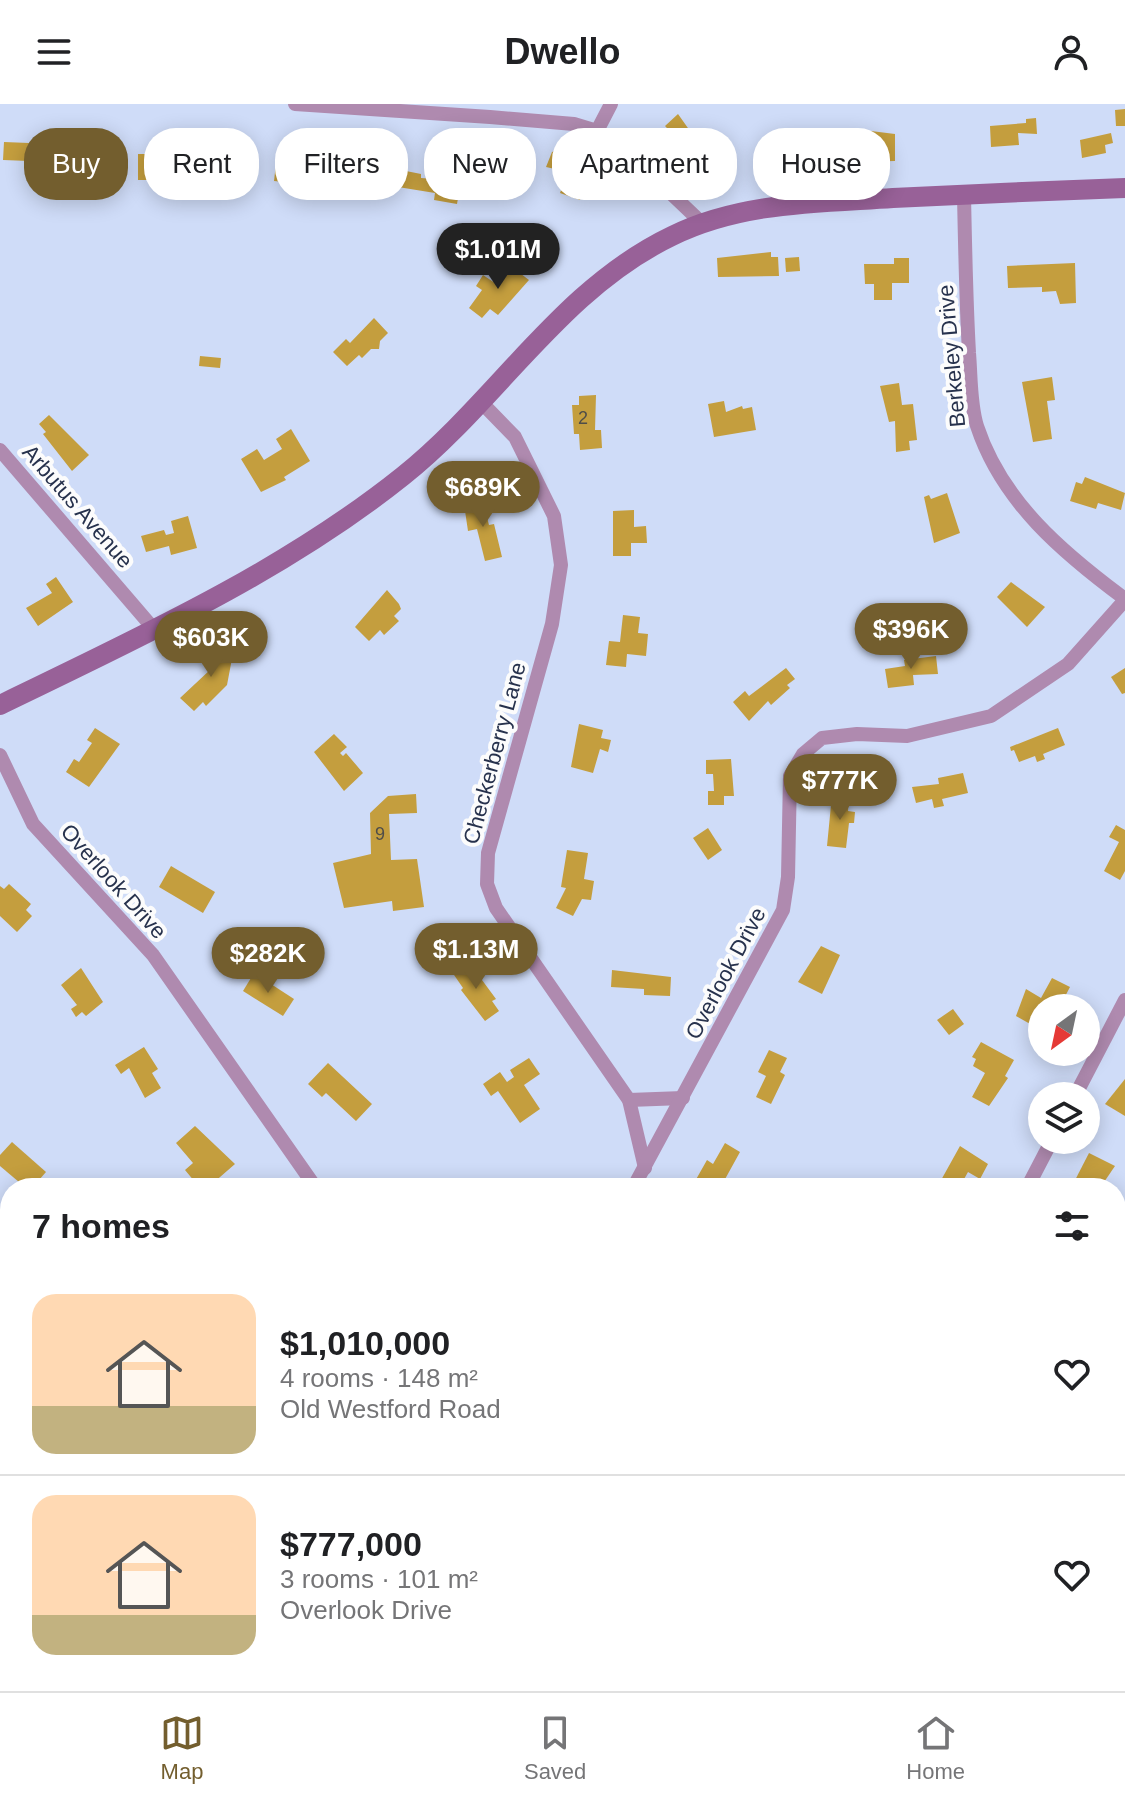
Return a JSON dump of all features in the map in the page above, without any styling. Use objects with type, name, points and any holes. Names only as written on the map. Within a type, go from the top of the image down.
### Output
[{"type":"main road","points":[[0,705],[274,565],[344,519],[405,474],[546,331],[600,284],[671,236],[741,211],[800,204],[1125,188]]},
{"type":"street","points":[[295,104],[504,118],[574,124],[587,128]]},
{"type":"street","points":[[599,128],[611,104]]},
{"type":"street","name":"Berkeley Drive","points":[[964,194],[966,296],[976,423],[991,461],[1011,494],[1050,538],[1125,600]]},
{"type":"street","points":[[678,200],[703,224]]},
{"type":"street","name":"Checkerberry Lane","points":[[480,401],[515,437],[541,489],[554,516],[561,565],[552,624],[488,853],[487,884],[496,908],[515,939],[629,1100],[645,1168]]},
{"type":"street","name":"Arbutus Avenue","points":[[0,450],[153,628]]},
{"type":"street","name":"Overlook Drive","points":[[639,1178],[783,910],[788,877],[790,776],[803,754],[822,738],[857,734],[907,736],[991,716],[1068,664],[1125,600]]},
{"type":"street","name":"Overlook Drive","points":[[0,755],[33,824],[153,955],[309,1178]]},
{"type":"street","points":[[1082,1082],[1125,1000]]},
{"type":"street","points":[[629,1100],[683,1098]]},
{"type":"street","points":[[1032,1178],[1045,1154]]},
{"type":"building","points":[[1125,109],[1125,126],[1116,126],[1115,110]]},
{"type":"building","points":[[678,114],[688,128],[667,128],[665,126]]},
{"type":"building","points":[[1036,118],[1037,134],[1018,133],[1019,145],[991,147],[990,126],[1026,123],[1026,119]]},
{"type":"building","points":[[890,133],[895,134],[895,161],[890,161]]},
{"type":"building","points":[[1111,133],[1113,143],[1105,145],[1106,153],[1082,158],[1080,140]]},
{"type":"building","points":[[4,142],[24,143],[24,161],[3,160]]},
{"type":"building","points":[[552,152],[552,168],[546,167]]},
{"type":"building","points":[[138,154],[144,154],[144,180],[138,180]]},
{"type":"building","points":[[408,171],[421,174],[424,191],[408,189]]},
{"type":"building","points":[[434,200],[458,200],[457,204]]},
{"type":"building","points":[[771,252],[771,257],[778,257],[779,276],[718,277],[717,258]]},
{"type":"building","points":[[799,257],[800,271],[786,272],[785,258]]},
{"type":"building","points":[[894,258],[909,258],[909,283],[892,283],[892,300],[874,300],[874,284],[865,284],[864,264],[894,264]]},
{"type":"building","points":[[1075,263],[1076,303],[1060,304],[1056,291],[1042,292],[1042,287],[1008,288],[1007,266]]},
{"type":"building","points":[[508,264],[529,280],[498,315],[490,309],[482,318],[469,308],[482,290],[476,286],[483,275],[495,283],[498,272]]},
{"type":"building","points":[[374,318],[388,333],[380,341],[379,349],[371,349],[362,358],[359,355],[347,366],[333,352],[346,339],[350,343]]},
{"type":"building","points":[[200,356],[221,358],[220,368],[199,366]]},
{"type":"building","points":[[1052,377],[1055,400],[1047,401],[1052,439],[1033,442],[1022,382]]},
{"type":"building","points":[[899,383],[902,405],[913,404],[917,440],[909,441],[910,450],[896,452],[895,421],[889,422],[880,386]]},
{"type":"building","points":[[596,395],[595,430],[601,430],[602,448],[580,450],[579,434],[574,434],[572,405],[579,405],[579,396]]},
{"type":"building","points":[[724,401],[726,412],[742,406],[743,409],[752,407],[756,430],[714,437],[708,404]]},
{"type":"building","points":[[49,415],[89,455],[72,471],[43,434],[46,432],[39,424]]},
{"type":"building","points":[[291,429],[310,461],[284,477],[286,480],[261,492],[241,459],[257,449],[264,460],[282,449],[276,439]]},
{"type":"building","points":[[1085,477],[1125,493],[1121,510],[1098,503],[1096,509],[1070,501],[1076,482],[1082,484]]},
{"type":"building","points":[[947,493],[960,533],[934,543],[924,497],[929,495],[931,499]]},
{"type":"building","points":[[482,499],[489,525],[494,524],[502,557],[485,561],[477,529],[468,531],[464,504]]},
{"type":"building","points":[[634,510],[634,527],[646,526],[647,543],[631,543],[631,556],[613,556],[613,511]]},
{"type":"building","points":[[188,516],[197,548],[171,555],[169,546],[146,552],[141,536],[164,530],[166,535],[174,533],[171,521]]},
{"type":"building","points":[[56,577],[73,602],[38,626],[26,608],[52,593],[46,584]]},
{"type":"building","points":[[1011,582],[1045,607],[1027,627],[997,597]]},
{"type":"building","points":[[387,590],[401,609],[394,616],[399,621],[384,635],[380,630],[369,641],[355,627]]},
{"type":"building","points":[[623,615],[640,617],[638,633],[648,634],[646,656],[627,654],[626,667],[606,665],[609,641],[620,642]]},
{"type":"building","points":[[216,644],[234,648],[227,685],[206,706],[203,702],[194,711],[180,698],[211,669]]},
{"type":"building","points":[[936,656],[938,674],[913,675],[914,685],[888,688],[885,669],[905,666],[904,660]]},
{"type":"building","points":[[786,668],[795,679],[787,685],[790,688],[771,705],[768,701],[749,721],[733,702],[745,691],[749,696]]},
{"type":"building","points":[[1125,668],[1125,693],[1122,694],[1111,677]]},
{"type":"building","points":[[579,724],[603,730],[601,738],[611,740],[608,752],[600,749],[593,773],[571,767]]},
{"type":"building","points":[[95,728],[120,744],[89,787],[66,772],[74,759],[79,762],[92,743],[87,740]]},
{"type":"building","points":[[1058,728],[1065,745],[1043,754],[1045,759],[1037,762],[1035,756],[1019,762],[1014,750],[1011,751],[1010,747]]},
{"type":"building","points":[[334,734],[347,747],[340,753],[343,756],[346,753],[363,773],[344,791],[314,752]]},
{"type":"building","points":[[731,759],[734,796],[724,796],[724,805],[708,805],[708,791],[714,791],[713,774],[706,774],[706,760]]},
{"type":"building","points":[[963,773],[968,793],[942,799],[944,806],[934,808],[932,799],[916,803],[912,787],[939,784],[938,778]]},
{"type":"building","points":[[416,794],[417,813],[389,814],[391,860],[417,859],[424,907],[393,911],[392,901],[344,908],[333,863],[371,854],[370,813],[388,796]]},
{"type":"building","points":[[832,795],[849,797],[848,811],[855,812],[854,823],[849,823],[846,848],[827,846]]},
{"type":"building","points":[[1116,825],[1125,830],[1125,871],[1120,880],[1104,871],[1119,842],[1109,837]]},
{"type":"building","points":[[708,828],[722,850],[708,860],[693,838]]},
{"type":"building","points":[[567,850],[588,853],[584,879],[594,881],[591,900],[582,899],[573,916],[556,908],[566,888],[561,887]]},
{"type":"building","points":[[171,866],[215,892],[203,913],[159,887]]},
{"type":"building","points":[[9,884],[31,904],[26,910],[32,916],[17,932],[0,916],[0,886],[4,889]]},
{"type":"building","points":[[821,946],[840,955],[822,994],[798,982]]},
{"type":"building","points":[[468,961],[496,999],[492,1001],[499,1011],[485,1021],[461,990],[463,988],[452,972]]},
{"type":"building","points":[[81,968],[103,1002],[86,1016],[82,1012],[76,1017],[71,1009],[77,1005],[61,985]]},
{"type":"building","points":[[612,970],[671,977],[670,996],[644,995],[644,989],[611,987]]},
{"type":"building","points":[[254,973],[294,999],[283,1016],[243,991]]},
{"type":"building","points":[[1052,978],[1070,987],[1066,994],[1043,994]]},
{"type":"building","points":[[1026,989],[1034,994],[1028,994],[1028,1023],[1016,1016]]},
{"type":"building","points":[[953,1009],[964,1024],[949,1035],[937,1020]]},
{"type":"building","points":[[981,1042],[1014,1060],[1005,1076],[1008,1078],[989,1106],[972,1097],[985,1073],[973,1066],[976,1059],[972,1057]]},
{"type":"building","points":[[144,1047],[158,1069],[152,1073],[161,1088],[145,1098],[129,1068],[121,1074],[115,1065]]},
{"type":"building","points":[[769,1050],[787,1058],[780,1072],[785,1075],[771,1104],[756,1097],[766,1076],[758,1072]]},
{"type":"building","points":[[529,1058],[540,1074],[524,1085],[540,1109],[520,1123],[498,1091],[491,1096],[483,1084],[500,1072],[507,1082],[514,1077],[510,1070]]},
{"type":"building","points":[[328,1063],[372,1104],[356,1121],[326,1093],[322,1097],[308,1084]]},
{"type":"building","points":[[1125,1079],[1125,1116],[1105,1104]]},
{"type":"building","points":[[195,1126],[235,1164],[219,1178],[192,1178],[185,1170],[193,1163],[176,1143]]},
{"type":"building","points":[[12,1142],[46,1172],[41,1178],[14,1178],[0,1166],[0,1155]]},
{"type":"building","points":[[725,1143],[740,1152],[726,1178],[697,1178],[707,1160],[713,1164]]},
{"type":"building","points":[[960,1146],[988,1164],[981,1178],[968,1172],[965,1178],[942,1178]]},
{"type":"building","points":[[1091,1154],[1115,1166],[1107,1178],[1076,1178]]}]
